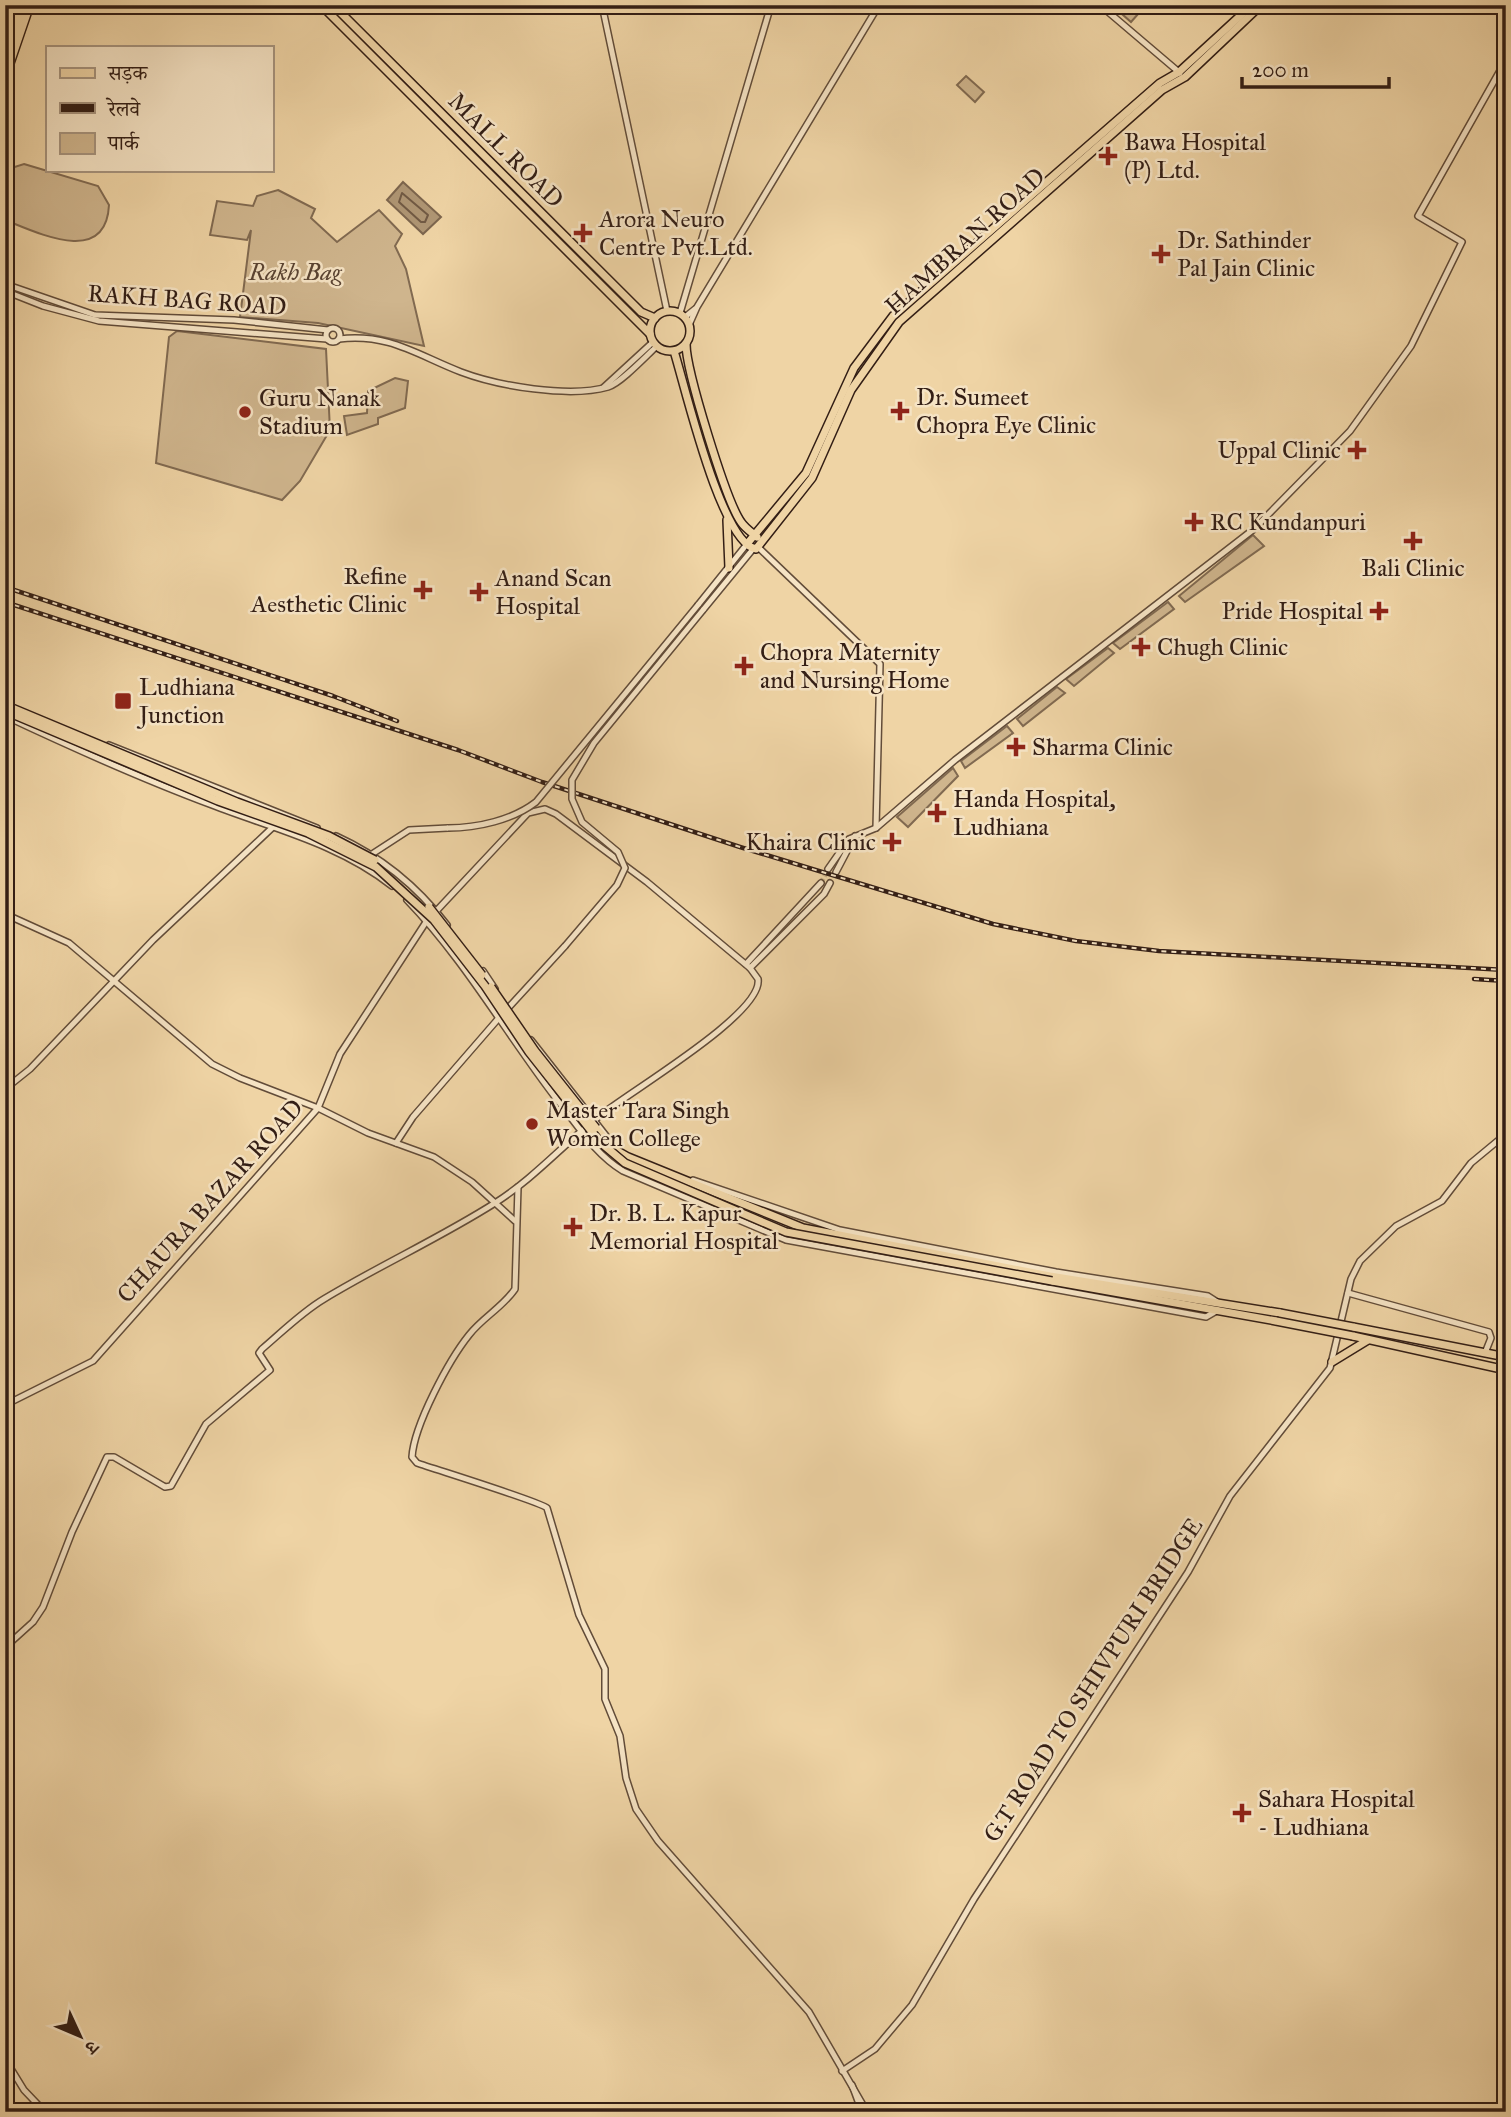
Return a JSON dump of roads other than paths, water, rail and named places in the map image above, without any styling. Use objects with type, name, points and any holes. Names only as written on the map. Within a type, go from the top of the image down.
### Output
[{"type":"main road","points":[[5,43],[18,5]]},
{"type":"main road","points":[[5,64],[24,5]]},
{"type":"main road","points":[[5,78],[30,5]]},
{"type":"main road","name":"MALL ROAD","points":[[321,5],[654,341]]},
{"type":"main road","name":"MALL ROAD","points":[[333,5],[641,312],[655,318]]},
{"type":"main road","name":"HAMBRAN ROAD","points":[[1182,74],[1252,5]]},
{"type":"main road","name":"HAMBRAN ROAD","points":[[755,544],[806,473],[854,368],[893,316],[1160,83],[1182,74],[1261,5]]},
{"type":"main road","points":[[667,311],[682,315],[689,325],[686,358],[699,404],[736,513],[755,544],[727,513],[716,494],[674,351],[654,341],[655,318],[667,311]]},
{"type":"main road","points":[[674,351],[686,344]]},
{"type":"main road","points":[[727,513],[729,568]]},
{"type":"main road","points":[[5,703],[367,854],[400,878],[439,919],[535,1051],[607,1142],[628,1157],[803,1228],[876,1245],[1209,1306]]},
{"type":"main road","points":[[5,713],[245,811],[308,833],[376,867],[434,920],[485,986],[529,1052],[600,1142],[625,1163],[786,1232],[1209,1306],[1353,1327],[1506,1357]]},
{"type":"main road","points":[[1278,1317],[1506,1370]]},
{"type":"main road","points":[[1332,1362],[1368,1340]]},
{"type":"street","points":[[602,5],[667,311]]},
{"type":"street","points":[[682,315],[771,5]]},
{"type":"street","points":[[689,325],[697,307],[879,5]]},
{"type":"street","points":[[1100,5],[1182,74]]},
{"type":"street","points":[[828,869],[838,852],[855,836],[876,828],[955,760],[1254,529],[1350,431],[1411,346],[1462,242],[1418,216],[1506,60]]},
{"type":"street","name":"RAKH BAG ROAD","points":[[5,285],[95,315],[234,320],[339,331]]},
{"type":"street","points":[[5,291],[43,306],[99,321],[327,339],[332,342],[354,337]]},
{"type":"street","points":[[682,315],[697,307]]},
{"type":"street","points":[[327,339],[328,330]]},
{"type":"street","points":[[339,339],[339,331],[354,337],[399,344],[444,365],[486,380],[570,390],[611,386],[635,366],[654,341]]},
{"type":"street","points":[[604,387],[654,341]]},
{"type":"street","points":[[755,544],[882,668],[876,828]]},
{"type":"street","points":[[361,864],[371,854],[409,830],[463,828],[512,816],[536,802],[729,568],[755,544]]},
{"type":"street","points":[[509,1007],[617,885],[625,868],[618,852],[591,831],[576,812],[571,790],[575,771],[594,743],[755,544]]},
{"type":"street","points":[[5,703],[321,830],[371,854],[401,876],[436,910],[530,1038],[596,1118],[615,1147],[622,1152],[797,1218],[840,1230],[1056,1272],[1208,1296],[1214,1298],[1219,1307],[1206,1317],[786,1241],[623,1171],[603,1157],[582,1131],[501,1024],[472,979],[398,891],[361,864],[273,827],[211,805],[13,719],[5,713]]},
{"type":"street","points":[[5,728],[19,708]]},
{"type":"street","name":"CHAURA BAZAR ROAD","points":[[5,1405],[88,1364],[318,1108],[340,1054],[426,922],[520,820],[534,810],[545,809],[556,814],[647,882],[748,966]]},
{"type":"street","points":[[5,1089],[40,1059],[114,981],[273,827]]},
{"type":"street","points":[[836,872],[855,836]]},
{"type":"street","points":[[748,966],[821,883]]},
{"type":"street","points":[[748,966],[824,894],[830,883]]},
{"type":"street","points":[[5,914],[63,940],[205,1059],[240,1078],[318,1108],[368,1133],[445,1164],[496,1202],[516,1221]]},
{"type":"street","points":[[5,1654],[12,1641],[33,1622],[43,1607],[106,1458],[114,1457],[169,1487],[206,1424],[270,1370],[259,1353],[262,1349],[323,1299],[518,1187],[596,1118],[692,1052],[756,994],[758,979],[748,966]]},
{"type":"street","points":[[396,1143],[413,1117],[501,1024]]},
{"type":"street","name":"G.T ROAD TO SHIVPURI BRIDGE","points":[[842,2071],[875,2049],[912,2005],[952,1933],[1188,1572],[1230,1496],[1332,1362],[1354,1272],[1371,1248],[1396,1226],[1442,1201],[1471,1163],[1506,1134]]},
{"type":"street","points":[[518,1187],[515,1289],[469,1334],[449,1366],[433,1393],[412,1457],[417,1463],[546,1507],[579,1615],[605,1669],[605,1699],[620,1736],[626,1778],[636,1809],[658,1841],[809,2012],[852,2085],[864,2112]]},
{"type":"street","points":[[1348,1293],[1487,1331],[1492,1335],[1485,1353]]},
{"type":"street","points":[[5,1740],[10,1842],[5,1878]]},
{"type":"street","points":[[5,2059],[24,2090],[45,2112]]},
{"type":"water","points":[[403,182],[441,217],[423,234],[387,200]]},
{"type":"tunnel","points":[[821,883],[828,869]]},
{"type":"railway","points":[[5,587],[333,696],[397,721]]},
{"type":"railway","points":[[5,602],[458,750],[542,782],[740,847],[993,924],[1076,941],[1159,951],[1506,970]]},
{"type":"railway","points":[[1474,979],[1506,981]]},
{"type":"place","name":"Bawa Hospital (P) Ltd.","points":[[1108,156]]},
{"type":"place","name":"Arora Neuro Centre Pvt.Ltd.","points":[[583,233]]},
{"type":"place","name":"Dr. Sathinder Pal Jain Clinic","points":[[1161,254]]},
{"type":"place","name":"Dr. Sumeet Chopra Eye Clinic","points":[[900,411]]},
{"type":"place","name":"Guru Nanak Stadium","points":[[245,412]]},
{"type":"place","name":"Uppal Clinic","points":[[1357,450]]},
{"type":"place","name":"RC Kundanpuri","points":[[1194,522]]},
{"type":"place","name":"Bali Clinic","points":[[1413,541]]},
{"type":"place","name":"Refine Aesthetic Clinic","points":[[423,590]]},
{"type":"place","name":"Anand Scan Hospital","points":[[479,592]]},
{"type":"place","name":"Pride Hospital","points":[[1379,611]]},
{"type":"place","name":"Chugh Clinic","points":[[1141,647]]},
{"type":"place","name":"Chopra Maternity and Nursing Home","points":[[744,666]]},
{"type":"place","name":"Ludhiana Junction","points":[[123,701]]},
{"type":"place","name":"Sharma Clinic","points":[[1016,747]]},
{"type":"place","name":"Handa Hospital, Ludhiana","points":[[937,813]]},
{"type":"place","name":"Khaira Clinic","points":[[892,842]]},
{"type":"place","name":"Master Tara Singh Women College","points":[[532,1124]]},
{"type":"place","name":"Dr. B. L. Kapur Memorial Hospital","points":[[573,1227]]},
{"type":"place","name":"Sahara Hospital - Ludhiana","points":[[1242,1813]]},
{"type":"park label","name":"Rakh Bag","points":[[295,272]]}]
